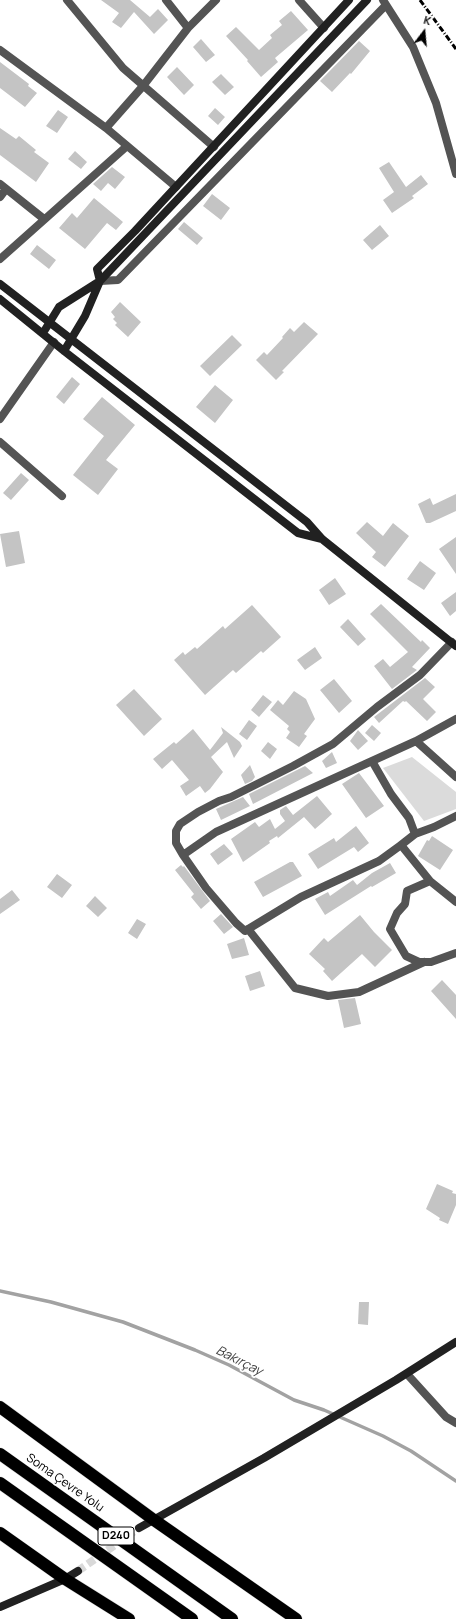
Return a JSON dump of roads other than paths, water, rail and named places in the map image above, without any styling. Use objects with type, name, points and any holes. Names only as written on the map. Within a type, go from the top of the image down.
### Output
[{"type":"highway","points":[[0,1408],[154,1520],[296,1619]]},
{"type":"highway","name":"Soma Çevre Yolu","points":[[0,1454],[232,1619]]},
{"type":"highway","name":"D240","points":[[0,1483],[192,1619]]},
{"type":"highway","points":[[0,1533],[65,1579],[129,1619]]},
{"type":"main road","points":[[64,351],[85,316],[100,281],[97,269],[214,147],[349,0]]},
{"type":"main road","points":[[43,333],[59,307],[100,281],[367,0]]},
{"type":"main road","points":[[0,284],[307,522],[322,539],[454,644]]},
{"type":"main road","points":[[0,299],[64,351],[298,533],[322,539]]},
{"type":"main road","points":[[139,1528],[264,1458],[407,1374],[456,1342]]},
{"type":"main road","points":[[0,1607],[65,1579],[78,1571]]},
{"type":"street","points":[[67,0],[123,68],[214,147]]},
{"type":"street","points":[[166,0],[188,28]]},
{"type":"street","points":[[106,128],[143,86],[188,28],[216,0]]},
{"type":"street","points":[[299,0],[324,28]]},
{"type":"street","points":[[100,281],[118,280],[384,3],[413,48],[436,103],[456,174]]},
{"type":"street","points":[[0,50],[106,128],[176,187]]},
{"type":"street","points":[[0,259],[127,146]]},
{"type":"street","points":[[0,197],[3,187],[44,219]]},
{"type":"street","points":[[0,419],[54,342]]},
{"type":"street","points":[[0,442],[62,496]]},
{"type":"street","points":[[454,644],[420,675],[377,707],[333,744],[293,766],[212,805],[180,824],[176,831],[176,843],[182,855],[206,888],[236,923],[245,931],[301,897],[379,861],[415,834],[434,827],[456,816]]},
{"type":"street","points":[[182,855],[216,832],[416,742],[456,719]]},
{"type":"street","points":[[416,742],[456,777]]},
{"type":"street","points":[[372,761],[391,794],[409,818],[415,834]]},
{"type":"street","points":[[401,845],[430,881],[456,902]]},
{"type":"street","points":[[430,881],[407,891],[405,904],[397,913],[390,929],[406,956],[419,962],[431,962],[456,953]]},
{"type":"street","points":[[248,928],[295,988],[328,996],[358,992],[424,962]]},
{"type":"street","points":[[407,1374],[446,1417],[456,1423]]},
{"type":"waterway","name":"Bakırçay","points":[[0,1291],[51,1302],[123,1322],[195,1350],[229,1365],[294,1400],[324,1410],[383,1436],[411,1451],[456,1481]]},
{"type":"tunnel","points":[[78,1571],[139,1528]]},
{"type":"railway","points":[[420,0],[456,49]]}]
